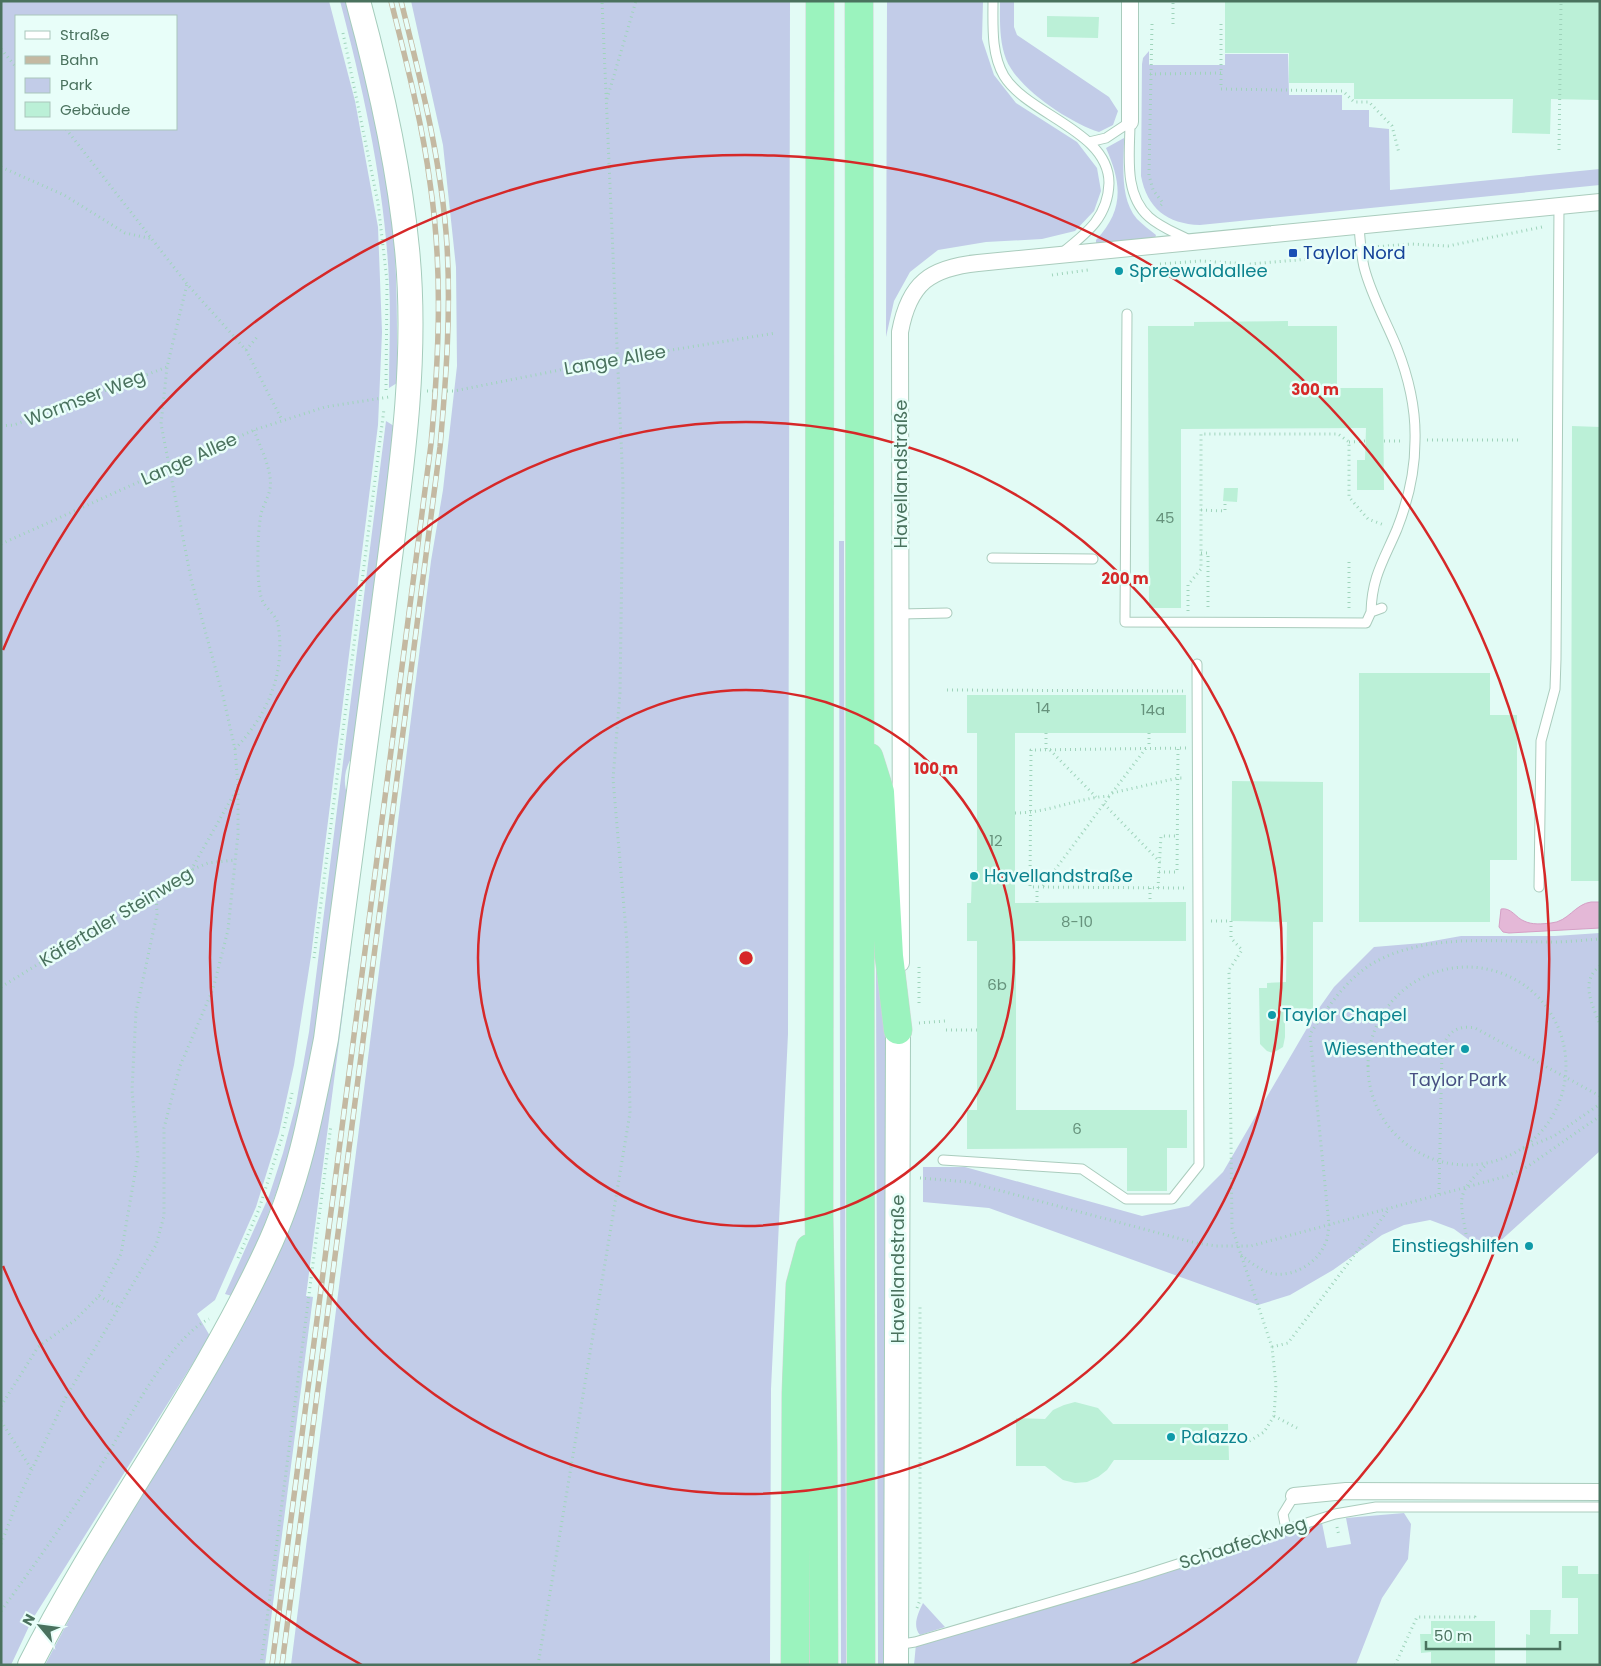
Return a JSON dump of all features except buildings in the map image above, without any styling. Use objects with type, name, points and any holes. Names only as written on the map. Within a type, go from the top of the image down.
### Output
[{"type":"highway","points":[[820,1],[819,1217],[824,1665]]},
{"type":"highway","points":[[859,1],[861,1665]]},
{"type":"highway","points":[[860,728],[880,792],[889,956],[909,1027]]},
{"type":"highway","points":[[795,1665],[796,1393],[800,1285],[819,1217]]},
{"type":"highway","points":[[782,1665],[795,1631]]},
{"type":"main road","points":[[30,1665],[63,1600],[173,1422],[230,1324],[267,1251],[289,1193],[310,1122],[326,1039],[395,516],[407,394],[410,320],[408,250],[398,177],[377,70],[358,1]]},
{"type":"main road","name":"Havellandstraße","points":[[898,1658],[909,1027]]},
{"type":"street","points":[[1130,1],[1130,122]]},
{"type":"street","points":[[1058,256],[1600,202]]},
{"type":"street","name":"Havellandstraße","points":[[909,1027],[902,952],[900,332],[904,312],[912,295],[925,280],[939,270],[952,266],[1058,256]]},
{"type":"street","points":[[1294,1496],[1346,1492],[1600,1492]]},
{"type":"lane","points":[[993,1],[996,55],[1004,76],[1022,95],[1089,142],[1101,157],[1109,174],[1109,197],[1101,217],[1089,231],[1058,256]]},
{"type":"lane","points":[[1089,142],[1106,138],[1130,122]]},
{"type":"lane","points":[[1130,122],[1130,172],[1134,198],[1149,217],[1194,242]]},
{"type":"lane","points":[[1539,886],[1541,741],[1556,682],[1559,206]]},
{"type":"lane","points":[[1127,314],[1125,622],[1366,623],[1371,612],[1372,594],[1380,562],[1396,530],[1409,491],[1416,440],[1413,408],[1407,380],[1398,350],[1364,267],[1359,226]]},
{"type":"lane","points":[[992,558],[1093,559]]},
{"type":"lane","points":[[1371,612],[1382,608]]},
{"type":"lane","points":[[901,614],[947,613]]},
{"type":"lane","points":[[943,1160],[1082,1170],[1126,1199],[1172,1199],[1199,1165],[1197,664]]},
{"type":"lane","points":[[1286,1529],[1283,1514],[1294,1496]]},
{"type":"lane","name":"Schaafeckweg","points":[[898,1658],[915,1642],[1137,1577],[1335,1514],[1376,1507],[1600,1507]]},
{"type":"path","points":[[538,1665],[630,1113],[627,943],[613,779],[620,693],[623,485],[616,359],[602,1]]},
{"type":"path","points":[[606,102],[636,1]]},
{"type":"path","points":[[1173,1],[1173,24]]},
{"type":"path","points":[[1558,150],[1561,1]]},
{"type":"path","points":[[1149,217],[1162,203],[1153,190],[1149,175],[1152,24]]},
{"type":"path","points":[[1221,24],[1221,89],[1342,91],[1354,102],[1369,102],[1392,126],[1399,153]]},
{"type":"path","points":[[314,961],[386,398],[387,281],[378,203],[342,26]]},
{"type":"path","points":[[1,49],[15,66]]},
{"type":"path","points":[[1150,74],[1222,73]]},
{"type":"path","points":[[67,130],[187,284],[246,350],[282,420]]},
{"type":"path","points":[[1,167],[64,195],[125,233],[153,239]]},
{"type":"path","points":[[1162,264],[1200,261],[1250,264],[1310,259],[1328,250],[1412,244],[1448,246],[1560,224]]},
{"type":"path","points":[[1,1544],[19,1497],[66,1397],[120,1308],[156,1245],[161,1232],[164,1216],[164,1128],[180,1066],[213,989],[228,930],[238,834],[238,786],[235,749],[223,696],[191,579],[161,424],[167,366],[187,284]]},
{"type":"path","name":"Lange Allee","points":[[429,391],[454,391],[616,359],[776,334]]},
{"type":"path","points":[[246,350],[258,336]]},
{"type":"path","name":"Wormser Weg","points":[[1,426],[14,425],[167,366]]},
{"type":"path","name":"Lange Allee","points":[[1,544],[168,467],[254,430],[325,407],[386,398]]},
{"type":"path","points":[[235,749],[255,728],[266,707],[274,685],[279,660],[278,622],[262,601],[259,577],[258,548],[261,514],[270,488],[267,467],[254,430]]},
{"type":"path","points":[[1188,622],[1188,585],[1201,569],[1201,434],[1338,434],[1349,442],[1366,441]]},
{"type":"path","points":[[1416,440],[1522,440]]},
{"type":"path","points":[[1384,441],[1391,441]]},
{"type":"path","points":[[1349,442],[1349,497],[1368,519],[1396,530]]},
{"type":"path","points":[[1201,510],[1225,511],[1225,503]]},
{"type":"path","points":[[1201,553],[1208,553],[1208,622]]},
{"type":"path","points":[[1348,562],[1349,622]]},
{"type":"path","points":[[947,690],[1197,691]]},
{"type":"path","points":[[1046,733],[1048,750],[1096,797]]},
{"type":"path","points":[[1042,887],[1147,748],[1149,733]]},
{"type":"path","points":[[1159,872],[1178,872],[1178,748]]},
{"type":"path","points":[[1197,748],[1031,750],[1030,887],[1198,888]]},
{"type":"path","points":[[1015,813],[1030,813],[1178,778],[1197,778]]},
{"type":"path","points":[[191,870],[238,786]]},
{"type":"path","points":[[1104,804],[1160,862]]},
{"type":"path","points":[[1158,888],[1161,836],[1177,836]]},
{"type":"path","name":"Käfertaler Steinweg","points":[[1,987],[191,870],[208,863],[235,860]]},
{"type":"path","points":[[1037,887],[1037,902]]},
{"type":"path","points":[[1150,888],[1150,902]]},
{"type":"path","points":[[1,1406],[38,1346],[75,1320],[99,1296],[121,1254],[138,1156],[132,1090],[136,1012],[157,914],[156,891]]},
{"type":"path","points":[[1198,920],[1231,922],[1231,938],[1242,950],[1229,970],[1232,1228],[1272,1346],[1276,1385],[1274,1416],[1264,1432],[1248,1442],[1229,1442]]},
{"type":"path","points":[[1241,1255],[1254,1266],[1274,1274],[1294,1272],[1311,1264],[1325,1245],[1329,1225],[1310,1034],[1334,1000],[1358,976],[1376,962],[1395,954],[1461,941],[1556,942],[1600,939]]},
{"type":"path","points":[[1600,966],[1594,971],[1589,980],[1588,990],[1600,1025]]},
{"type":"path","points":[[1518,1152],[1541,1132],[1558,1107],[1565,1077],[1565,1046],[1552,1016],[1532,991],[1504,974],[1473,967],[1440,970],[1411,983],[1387,1006],[1372,1036],[1367,1065],[1372,1096],[1388,1126],[1411,1148],[1440,1162],[1486,1164],[1518,1152],[1554,1136],[1600,1104]]},
{"type":"path","points":[[909,1027],[946,1022]]},
{"type":"path","points":[[1439,1194],[1442,1048],[1446,1036],[1455,1029],[1464,1026],[1475,1028],[1600,1096]]},
{"type":"path","points":[[946,1030],[977,1030]]},
{"type":"path","points":[[236,1263],[259,1209],[283,1135],[294,1084]]},
{"type":"path","points":[[920,1178],[960,1180],[1196,1243],[1237,1247],[1251,1246],[1507,1176],[1527,1166],[1600,1116]]},
{"type":"path","points":[[261,1665],[332,1117]]},
{"type":"path","points":[[1466,1234],[1461,1204],[1465,1187],[1486,1164]]},
{"type":"path","points":[[1272,1346],[1288,1343],[1389,1209]]},
{"type":"path","points":[[99,1296],[120,1308]]},
{"type":"path","points":[[1,1611],[47,1548],[171,1352],[201,1322],[213,1316]]},
{"type":"path","points":[[1274,1416],[1297,1428]]},
{"type":"path","points":[[1,1421],[32,1471]]},
{"type":"path","points":[[1396,1665],[1417,1617],[1475,1617],[1475,1621]]},
{"type":"green space","points":[[1,1],[329,1],[355,101],[378,227],[382,332],[378,425],[311,956],[294,1065],[279,1133],[256,1207],[215,1300],[197,1314],[210,1336],[32,1620],[11,1665],[1,1665]]},
{"type":"green space","points":[[340,1],[348,1],[387,177],[393,225],[397,315],[397,383],[389,388],[390,295],[383,211],[365,105]]},
{"type":"green space","points":[[411,1],[790,1],[788,1034],[771,1389],[770,1665],[291,1665],[431,561],[443,490],[457,366],[456,267],[443,145]]},
{"type":"green space","points":[[887,1],[983,1],[982,39],[994,75],[1016,103],[1077,142],[1097,168],[1101,191],[1094,211],[1075,231],[1042,239],[986,242],[938,250],[910,272],[894,301],[886,337]]},
{"type":"green space","points":[[1000,1],[1014,1],[1014,27],[1017,35],[1109,97],[1118,111],[1113,125],[1099,132],[1074,121],[1046,103],[1021,81],[1006,59],[1002,45]]},
{"type":"green space","points":[[1149,51],[1149,65],[1225,65],[1225,54],[1288,54],[1289,95],[1342,95],[1342,110],[1369,110],[1369,127],[1389,129],[1390,190],[1600,169],[1600,185],[1200,225],[1188,224],[1160,212],[1148,197],[1141,176],[1142,64],[1143,58]]},
{"type":"green space","points":[[1124,138],[1123,169],[1127,201],[1137,219],[1156,235],[1155,238],[1096,244],[1096,240],[1112,218],[1118,196],[1115,173],[1106,148]]},
{"type":"green space","points":[[386,421],[394,426],[354,754],[345,774],[348,796],[317,1032],[290,1154],[259,1240],[232,1296],[225,1294],[269,1196],[283,1153],[296,1104],[309,1032]]},
{"type":"green space","points":[[839,541],[844,541],[846,1665],[841,1665]]},
{"type":"green space","name":"Taylor Park","points":[[1600,933],[1600,1151],[1487,1253],[1454,1229],[1430,1220],[1404,1225],[1382,1235],[1333,1270],[1290,1295],[1258,1305],[989,1208],[923,1202],[923,1167],[965,1167],[1142,1216],[1189,1206],[1223,1172],[1317,1011],[1334,987],[1374,947],[1422,943],[1461,936],[1555,936]]},
{"type":"green space","points":[[348,949],[351,950],[306,1296],[313,1297],[265,1665],[45,1665],[90,1580],[240,1327]]},
{"type":"green space","points":[[876,957],[885,999],[886,1665],[878,1665]]},
{"type":"green space","points":[[1404,1513],[1411,1524],[1408,1559],[1382,1598],[1356,1665],[914,1665],[916,1644],[1116,1588],[1322,1523],[1327,1548],[1351,1544],[1346,1518]]},
{"type":"green space","points":[[923,1603],[945,1627],[920,1635],[916,1624]]},
{"type":"shaded area","points":[[1591,902],[1600,902],[1600,928],[1509,933],[1503,932],[1499,927],[1501,909],[1511,911],[1521,920],[1534,924],[1544,924],[1562,920],[1580,906]]},
{"type":"railway","points":[[272,1665],[434,411],[438,346],[438,280],[434,215],[427,160],[418,114],[391,1]]},
{"type":"railway","points":[[282,1665],[440,447],[444,397],[448,296],[447,246],[441,184],[430,123],[401,1]]},
{"type":"place","name":"Taylor Nord","points":[[1293,253]]},
{"type":"place","name":"Spreewaldallee","points":[[1119,271]]},
{"type":"place","name":"Havellandstraße","points":[[974,876]]},
{"type":"place","name":"Taylor Chapel","points":[[1272,1015]]},
{"type":"place","name":"Wiesentheater","points":[[1465,1049]]},
{"type":"place","name":"Einstiegshilfen","points":[[1529,1246]]},
{"type":"place","name":"Palazzo","points":[[1171,1437]]}]
